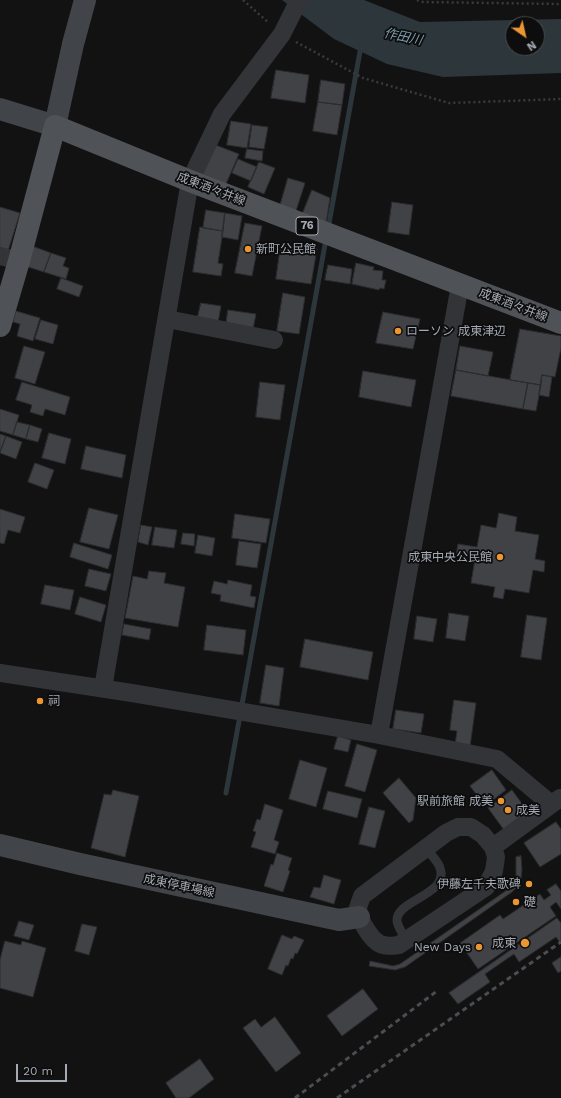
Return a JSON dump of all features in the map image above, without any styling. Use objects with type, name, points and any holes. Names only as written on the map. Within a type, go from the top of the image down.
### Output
[{"type":"main road","points":[[0,326],[9,259],[55,126],[73,44],[86,0]]},
{"type":"main road","points":[[0,109],[55,126]]},
{"type":"main road","name":"成東酒々井線","points":[[55,126],[190,182],[561,323]]},
{"type":"main road","name":"成東停車場線","points":[[0,844],[80,864],[339,920],[360,917]]},
{"type":"street","points":[[103,688],[190,182],[222,114],[282,34],[299,0]]},
{"type":"street","points":[[379,735],[460,285]]},
{"type":"street","points":[[167,319],[274,340]]},
{"type":"street","points":[[0,673],[103,688],[379,735],[497,759],[556,801],[493,847]]},
{"type":"street","points":[[458,827],[471,827],[483,835],[493,847],[496,857],[494,871],[486,887],[398,946],[389,946],[378,942],[368,932],[360,917],[358,908],[362,896],[426,848],[446,833],[458,827]]},
{"type":"lane","points":[[407,940],[399,927],[397,919],[400,911],[437,886],[441,877],[440,868],[426,848]]},
{"type":"path","points":[[243,0],[282,34],[363,78],[449,103],[561,99]]},
{"type":"path","points":[[417,0],[423,2],[561,4]]},
{"type":"water","name":"作田川","points":[[282,0],[364,0],[420,22],[505,20],[505,56],[545,56],[545,19],[561,19],[561,73],[443,77],[387,64],[334,39]]},
{"type":"building","points":[[276,70],[309,75],[305,103],[271,98]]},
{"type":"building","points":[[321,80],[345,84],[342,105],[318,102]]},
{"type":"building","points":[[318,102],[342,105],[337,135],[313,131]]},
{"type":"building","points":[[231,121],[251,124],[247,148],[227,145]]},
{"type":"building","points":[[252,125],[268,127],[264,149],[249,147]]},
{"type":"building","points":[[213,144],[239,154],[226,184],[201,174]]},
{"type":"building","points":[[247,149],[263,151],[262,161],[245,158]]},
{"type":"building","points":[[238,159],[257,167],[251,181],[232,173]]},
{"type":"building","points":[[259,162],[275,168],[264,194],[248,187]]},
{"type":"building","points":[[288,178],[305,183],[296,211],[280,206]]},
{"type":"building","points":[[312,190],[330,198],[326,224],[302,215]]},
{"type":"building","points":[[392,202],[413,205],[409,235],[388,232]]},
{"type":"building","points":[[0,207],[20,213],[8,251],[0,249]]},
{"type":"building","points":[[206,210],[225,213],[223,231],[203,228]]},
{"type":"building","points":[[225,213],[242,216],[238,240],[222,237]]},
{"type":"building","name":"新町公民館","points":[[245,223],[262,226],[252,276],[235,273]]},
{"type":"building","points":[[200,227],[223,231],[218,263],[223,264],[221,276],[193,272]]},
{"type":"building","points":[[281,244],[317,249],[311,284],[276,279]]},
{"type":"building","points":[[32,246],[51,253],[44,272],[25,266]]},
{"type":"building","points":[[51,253],[66,258],[63,266],[69,268],[66,279],[44,272]]},
{"type":"building","points":[[356,263],[374,267],[373,270],[383,271],[382,280],[386,280],[384,289],[380,288],[379,290],[352,284]]},
{"type":"building","points":[[328,265],[352,269],[350,284],[325,280]]},
{"type":"building","points":[[61,278],[83,286],[79,297],[57,289]]},
{"type":"building","points":[[283,293],[305,297],[299,334],[277,331]]},
{"type":"building","points":[[201,303],[221,306],[218,323],[197,320]]},
{"type":"building","points":[[228,310],[256,314],[253,329],[226,325]]},
{"type":"building","points":[[16,311],[40,318],[33,341],[17,336],[20,324],[13,322]]},
{"type":"building","name":"ローソン 成東津辺","points":[[383,312],[420,319],[413,349],[376,343]]},
{"type":"building","points":[[41,320],[58,325],[53,344],[35,339]]},
{"type":"building","points":[[520,329],[561,336],[561,348],[555,377],[542,375],[541,385],[510,380]]},
{"type":"building","points":[[24,346],[45,352],[35,384],[15,378]]},
{"type":"building","points":[[460,346],[493,352],[488,376],[456,370]]},
{"type":"building","points":[[456,370],[528,383],[523,409],[451,396]]},
{"type":"building","points":[[363,371],[416,380],[411,407],[359,397]]},
{"type":"building","points":[[542,375],[552,377],[549,397],[539,395]]},
{"type":"building","points":[[22,382],[70,397],[65,415],[45,409],[43,416],[30,412],[32,405],[16,400]]},
{"type":"building","points":[[260,382],[285,385],[280,420],[256,417]]},
{"type":"building","points":[[528,383],[541,385],[536,411],[523,409]]},
{"type":"building","points":[[0,409],[19,415],[13,435],[0,431]]},
{"type":"building","points":[[17,422],[30,425],[26,439],[13,435]]},
{"type":"building","points":[[30,425],[42,429],[38,442],[26,439]]},
{"type":"building","points":[[49,433],[71,439],[65,464],[42,458]]},
{"type":"building","points":[[0,434],[6,436],[0,453]]},
{"type":"building","points":[[6,436],[22,442],[16,459],[0,453]]},
{"type":"building","points":[[86,446],[126,455],[122,478],[81,469]]},
{"type":"building","points":[[35,463],[54,470],[47,489],[28,482]]},
{"type":"building","points":[[89,508],[118,515],[109,549],[80,542]]},
{"type":"building","points":[[0,509],[25,517],[20,533],[8,530],[4,544],[0,543]]},
{"type":"building","name":"成東中央公民館","points":[[499,513],[517,517],[515,531],[539,535],[535,559],[545,561],[544,572],[533,570],[529,593],[505,589],[503,599],[493,597],[495,587],[471,583],[475,559],[456,556],[458,544],[477,547],[481,525],[496,528]]},
{"type":"building","points":[[235,514],[270,519],[266,543],[232,538]]},
{"type":"building","points":[[141,525],[152,527],[148,545],[138,542]]},
{"type":"building","points":[[155,527],[177,530],[174,548],[152,545]]},
{"type":"building","points":[[183,533],[195,534],[194,546],[181,544]]},
{"type":"building","points":[[198,535],[215,538],[212,556],[195,553]]},
{"type":"building","points":[[239,541],[261,544],[257,568],[236,565]]},
{"type":"building","points":[[74,543],[112,555],[108,569],[70,557]]},
{"type":"building","points":[[89,569],[111,574],[106,591],[85,586]]},
{"type":"building","points":[[149,571],[166,573],[164,583],[185,587],[178,627],[125,618],[133,576],[147,579]]},
{"type":"building","points":[[228,580],[252,585],[250,596],[256,597],[254,608],[220,601],[221,595],[211,593],[214,581],[227,584]]},
{"type":"building","points":[[45,585],[74,590],[70,610],[41,604]]},
{"type":"building","points":[[80,597],[106,605],[101,622],[75,614]]},
{"type":"building","points":[[449,613],[469,616],[465,641],[446,638]]},
{"type":"building","points":[[527,615],[547,618],[541,660],[521,657]]},
{"type":"building","points":[[417,616],[437,619],[433,642],[414,639]]},
{"type":"building","points":[[124,624],[151,629],[149,640],[122,635]]},
{"type":"building","points":[[207,625],[246,630],[243,655],[204,650]]},
{"type":"building","points":[[305,639],[373,652],[368,680],[300,667]]},
{"type":"building","points":[[266,665],[284,668],[279,706],[260,703]]},
{"type":"building","points":[[454,700],[476,703],[470,747],[455,745],[457,731],[450,730]]},
{"type":"building","points":[[396,710],[424,714],[421,733],[393,729]]},
{"type":"building","points":[[338,736],[351,740],[348,752],[334,749]]},
{"type":"building","points":[[357,744],[377,750],[365,792],[345,786]]},
{"type":"building","points":[[300,760],[327,768],[316,807],[289,799]]},
{"type":"building","points":[[492,770],[506,790],[485,806],[470,786]]},
{"type":"building","points":[[399,778],[416,798],[413,820],[409,823],[383,793]]},
{"type":"building","points":[[113,790],[139,796],[125,857],[91,848],[104,794],[111,795]]},
{"type":"building","name":"成美","points":[[512,790],[528,812],[504,830],[488,808]]},
{"type":"building","points":[[328,791],[362,799],[357,818],[323,809]]},
{"type":"building","points":[[265,804],[283,810],[274,840],[279,842],[275,854],[251,847],[256,832],[253,831],[257,819],[260,820]]},
{"type":"building","points":[[369,807],[385,811],[375,848],[359,844]]},
{"type":"building","points":[[556,822],[561,829],[561,854],[540,867],[524,843]]},
{"type":"building","points":[[277,853],[292,858],[288,870],[290,871],[283,892],[264,886],[271,864],[273,865]]},
{"type":"building","points":[[521,856],[521,879],[519,885],[512,892],[405,967],[395,970],[369,966],[370,961],[393,966],[400,964],[507,890],[516,878],[516,857]]},
{"type":"building","points":[[324,875],[341,880],[334,904],[310,897],[314,887],[320,888]]},
{"type":"building","points":[[556,884],[561,891],[561,909],[556,902],[550,907],[556,916],[478,969],[460,943],[500,915],[503,919],[540,894],[544,900],[551,895],[547,890]]},
{"type":"building","points":[[557,918],[561,923],[561,944],[556,937],[519,962],[514,954],[485,974],[490,982],[458,1004],[449,993]]},
{"type":"building","points":[[19,921],[34,925],[29,940],[14,936]]},
{"type":"building","points":[[82,924],[97,927],[89,955],[75,951]]},
{"type":"building","points":[[282,935],[292,939],[294,936],[304,940],[297,954],[295,953],[293,959],[291,958],[288,966],[286,965],[282,975],[268,969]]},
{"type":"building","points":[[5,941],[21,945],[22,941],[46,948],[33,997],[0,988],[0,960]]},
{"type":"building","points":[[561,957],[561,971],[558,973],[552,963]]},
{"type":"building","points":[[363,989],[378,1009],[342,1036],[327,1016]]},
{"type":"building","points":[[275,1017],[301,1053],[276,1072],[243,1028],[255,1019],[261,1027]]},
{"type":"building","points":[[200,1059],[214,1079],[189,1098],[176,1098],[166,1083]]},
{"type":"waterway","points":[[328,229],[361,46]]},
{"type":"waterway","points":[[226,793],[326,239]]},
{"type":"railway","points":[[337,1098],[561,942]]},
{"type":"railway","points":[[295,1098],[437,991]]},
{"type":"place","name":"新町公民館","points":[[248,249]]},
{"type":"place","name":"ローソン 成東津辺","points":[[398,331]]},
{"type":"place","name":"成東中央公民館","points":[[500,557]]},
{"type":"place","name":"祠","points":[[40,701]]},
{"type":"place","name":"駅前旅館 成美","points":[[501,801]]},
{"type":"place","name":"成美","points":[[508,810]]},
{"type":"place","name":"伊藤左千夫歌碑","points":[[529,884]]},
{"type":"place","name":"礎","points":[[516,902]]},
{"type":"place","name":"成東","points":[[525,943]]},
{"type":"place","name":"New Days","points":[[479,947]]}]
